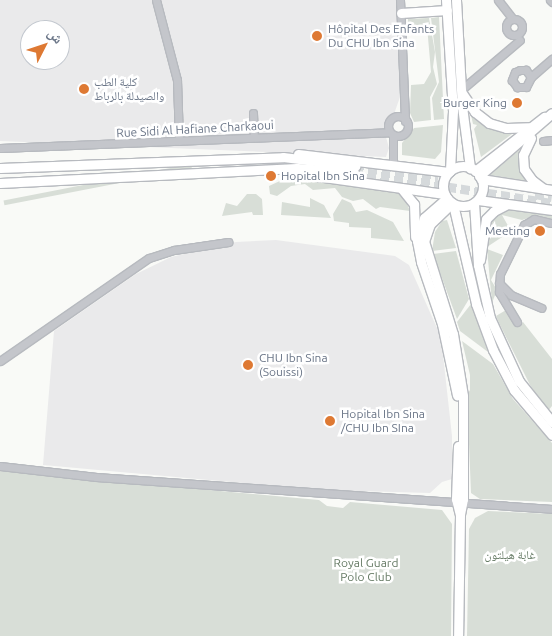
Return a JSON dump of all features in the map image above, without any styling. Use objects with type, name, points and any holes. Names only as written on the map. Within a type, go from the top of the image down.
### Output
[{"type":"main road","points":[[446,0],[453,116],[449,171],[442,185],[449,200],[476,304],[493,350],[514,390],[552,435]]},
{"type":"main road","points":[[456,0],[461,90],[476,173],[483,188],[476,201],[478,265],[486,304],[503,350],[524,388],[552,422]]},
{"type":"main road","points":[[401,13],[447,10]]},
{"type":"main road","points":[[461,90],[475,112],[489,123],[506,128],[533,128]]},
{"type":"main road","points":[[476,173],[551,113]]},
{"type":"main road","points":[[533,128],[526,146],[523,164],[529,177],[548,190]]},
{"type":"main road","points":[[0,168],[283,157],[313,154],[449,171],[458,167],[548,190]]},
{"type":"main road","points":[[0,183],[321,168],[354,169],[283,157]]},
{"type":"main road","points":[[280,170],[401,188],[449,200],[463,207],[476,201],[552,210]]},
{"type":"main road","points":[[401,188],[414,204],[420,262],[442,324],[455,380],[460,504]]},
{"type":"main road","points":[[417,241],[424,218],[449,200]]},
{"type":"main road","points":[[449,200],[430,224],[424,242],[453,334],[460,375],[458,636]]},
{"type":"main road","points":[[478,265],[486,219],[494,211],[509,204]]},
{"type":"street","points":[[156,0],[178,80],[179,140]]},
{"type":"street","points":[[395,134],[407,130],[404,105],[400,0]]},
{"type":"street","points":[[498,0],[512,19]]},
{"type":"street","points":[[461,90],[520,40]]},
{"type":"street","points":[[531,77],[552,59]]},
{"type":"street","points":[[375,132],[396,117],[404,105]]},
{"type":"street","points":[[253,113],[254,137]]},
{"type":"street","points":[[396,117],[405,120]]},
{"type":"street","points":[[388,124],[395,134],[393,164]]},
{"type":"street","name":"Rue Sidi Al Hafiane Charkaoui","points":[[0,148],[375,132],[395,134]]},
{"type":"street","points":[[543,141],[552,140]]},
{"type":"street","points":[[518,322],[506,306],[499,292],[499,283],[524,225],[534,219],[552,223]]},
{"type":"street","points":[[2,359],[149,258],[174,250],[228,242]]},
{"type":"street","points":[[499,283],[515,297],[541,308]]},
{"type":"street","points":[[506,306],[515,297]]},
{"type":"street","points":[[0,466],[69,474],[460,504],[552,509]]},
{"type":"shaded area","points":[[0,0],[396,0],[400,97],[386,137],[389,148],[386,157],[0,141]]},
{"type":"shaded area","name":"CHU Ibn Sina (Souissi)","points":[[276,240],[395,256],[409,265],[441,337],[452,436],[452,479],[442,482],[430,493],[321,490],[43,465],[54,331],[136,274],[171,257],[236,242]]},
{"type":"green space","points":[[439,17],[444,119],[434,120],[432,98],[439,82],[431,18]]},
{"type":"green space","points":[[429,18],[435,52],[433,67],[437,84],[430,97],[431,120],[414,122],[410,113],[411,85],[424,84],[431,72],[427,26],[408,27],[408,19]]},
{"type":"green space","points":[[471,115],[488,128],[512,134],[481,157],[474,129],[477,125],[473,124]]},
{"type":"green space","points":[[443,125],[441,152],[435,159],[402,155],[402,143],[414,128]]},
{"type":"green space","points":[[519,150],[520,166],[527,181],[490,175]]},
{"type":"green space","points":[[191,164],[192,169],[4,205],[4,200]]},
{"type":"green space","points":[[282,180],[319,181],[403,194],[410,211],[380,207],[376,209],[363,199],[353,201],[342,197],[335,188],[313,190],[305,184],[291,186],[277,196],[270,194],[269,186]]},
{"type":"green space","points":[[247,194],[256,194],[262,199],[263,215],[253,215],[252,212],[222,216],[226,203],[237,206]]},
{"type":"green space","points":[[310,198],[324,205],[331,218],[281,215],[282,202],[310,207]]},
{"type":"green space","points":[[342,199],[351,203],[356,212],[367,210],[393,222],[404,241],[371,238],[371,228],[349,227],[349,223],[334,221],[333,214]]},
{"type":"green space","points":[[518,209],[552,215],[552,219],[537,215],[522,220],[502,215],[511,231],[487,247],[487,232],[492,218],[505,210]]},
{"type":"green space","points":[[447,220],[456,248],[432,251],[435,232],[442,221]]},
{"type":"green space","points":[[487,249],[503,255],[491,280],[497,290],[492,303]]},
{"type":"green space","points":[[456,251],[469,299],[457,319],[433,254]]},
{"type":"green space","points":[[471,304],[488,352],[460,331],[457,322]]},
{"type":"green space","points":[[506,310],[517,327],[523,322],[552,359],[552,406],[548,411],[530,385],[496,316]]},
{"type":"green space","points":[[462,341],[493,364],[513,399],[552,443],[552,502],[480,499],[471,493],[467,395],[470,390],[470,375]]},
{"type":"green space","name":"Royal Guard Polo Club","points":[[0,471],[319,500],[327,506],[343,508],[350,502],[442,510],[452,524],[451,636],[0,636]]},
{"type":"green space","name":"غابة هيلتون","points":[[488,511],[552,514],[552,636],[467,636],[469,529],[475,518]]},
{"type":"tunnel","points":[[355,166],[438,179]]},
{"type":"tunnel","points":[[354,172],[552,203]]},
{"type":"tunnel","points":[[535,194],[552,197]]},
{"type":"place","name":"Hôpital Des Enfants Du CHU Ibn Sina","points":[[317,36]]},
{"type":"place","name":"كلية الطب والصيدلة بالرباط","points":[[84,89]]},
{"type":"place","name":"Burger King","points":[[517,103]]},
{"type":"place","name":"Hopital Ibn Sina","points":[[271,176]]},
{"type":"place","name":"Meeting","points":[[540,231]]},
{"type":"place","name":"CHU Ibn Sina (Souissi)","points":[[248,365]]},
{"type":"place","name":"Hopital Ibn Sina /CHU Ibn SIna","points":[[330,421]]}]
